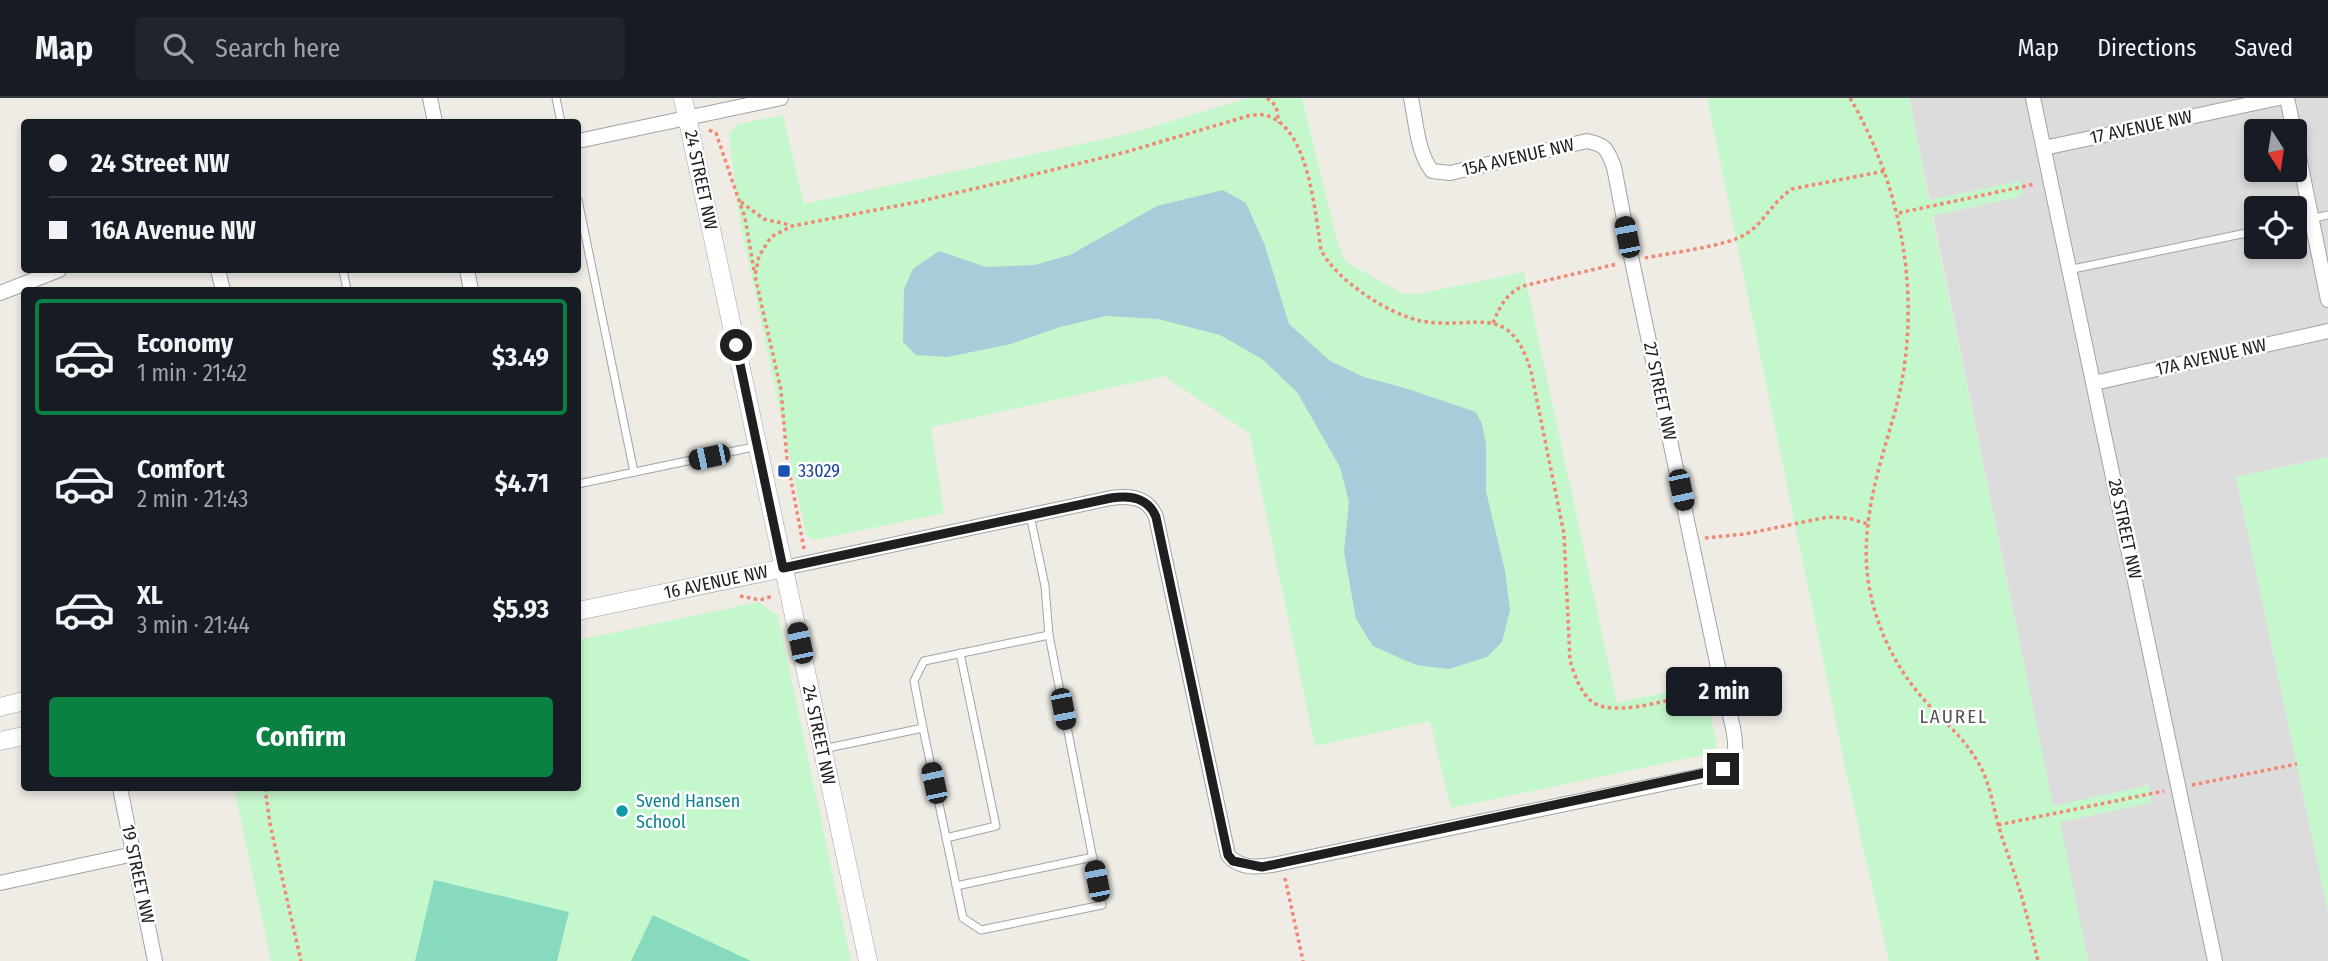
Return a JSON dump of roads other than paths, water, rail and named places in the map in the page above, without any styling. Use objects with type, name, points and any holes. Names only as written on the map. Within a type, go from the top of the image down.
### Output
[{"type":"street","points":[[430,98],[435,119]]},
{"type":"street","name":"24 STREET NW","points":[[683,98],[868,961]]},
{"type":"street","points":[[581,140],[781,98]]},
{"type":"street","name":"15A AVENUE NW","points":[[1411,98],[1422,152],[1432,171],[1450,173],[1587,141],[1604,145]]},
{"type":"street","name":"28 STREET NW","points":[[2033,98],[2215,961]]},
{"type":"street","name":"17 AVENUE NW","points":[[2044,148],[2279,98]]},
{"type":"street","points":[[2287,98],[2291,119]]},
{"type":"street","name":"27 STREET NW","points":[[1282,863],[1710,774],[1734,762],[1735,738],[1691,541],[1614,167],[1604,145]]},
{"type":"street","points":[[2304,182],[2328,300]]},
{"type":"street","points":[[0,293],[51,273]]},
{"type":"street","name":"17A AVENUE NW","points":[[2094,383],[2328,331]]},
{"type":"street","name":"16 AVENUE NW","points":[[581,610],[1124,496],[1142,500],[1153,510],[1156,517],[1228,855],[1233,861],[1262,867],[1282,863]]},
{"type":"street","points":[[0,707],[21,702]]},
{"type":"street","points":[[0,741],[21,737]]},
{"type":"street","name":"19 STREET NW","points":[[121,791],[155,961]]},
{"type":"street","points":[[0,883],[134,854]]},
{"type":"lane","points":[[556,98],[560,119]]},
{"type":"lane","points":[[581,215],[634,472]]},
{"type":"lane","points":[[2307,220],[2328,215]]},
{"type":"lane","points":[[2068,270],[2244,233]]},
{"type":"lane","points":[[581,483],[758,446]]},
{"type":"lane","points":[[1030,515],[1045,586],[1049,635],[1102,905],[981,930],[963,918],[914,681],[924,661],[1049,635]]},
{"type":"lane","points":[[946,838],[996,826],[960,653]]},
{"type":"lane","points":[[823,750],[923,728]]},
{"type":"lane","points":[[956,886],[1093,857]]},
{"type":"water","points":[[1223,190],[1246,203],[1265,246],[1289,324],[1330,361],[1364,377],[1476,412],[1482,424],[1486,444],[1486,491],[1505,571],[1510,610],[1502,642],[1487,657],[1449,669],[1416,665],[1373,646],[1356,619],[1344,552],[1349,502],[1340,467],[1297,392],[1262,359],[1220,335],[1158,319],[1106,316],[1060,327],[1011,344],[947,357],[916,355],[903,342],[904,289],[913,269],[939,251],[986,267],[1034,265],[1070,255],[1157,206]]},
{"type":"place","name":"33029","points":[[784,471]]},
{"type":"place","name":"Svend Hansen School","points":[[622,811]]},
{"type":"district","name":"LAUREL","points":[[1954,716]]}]
